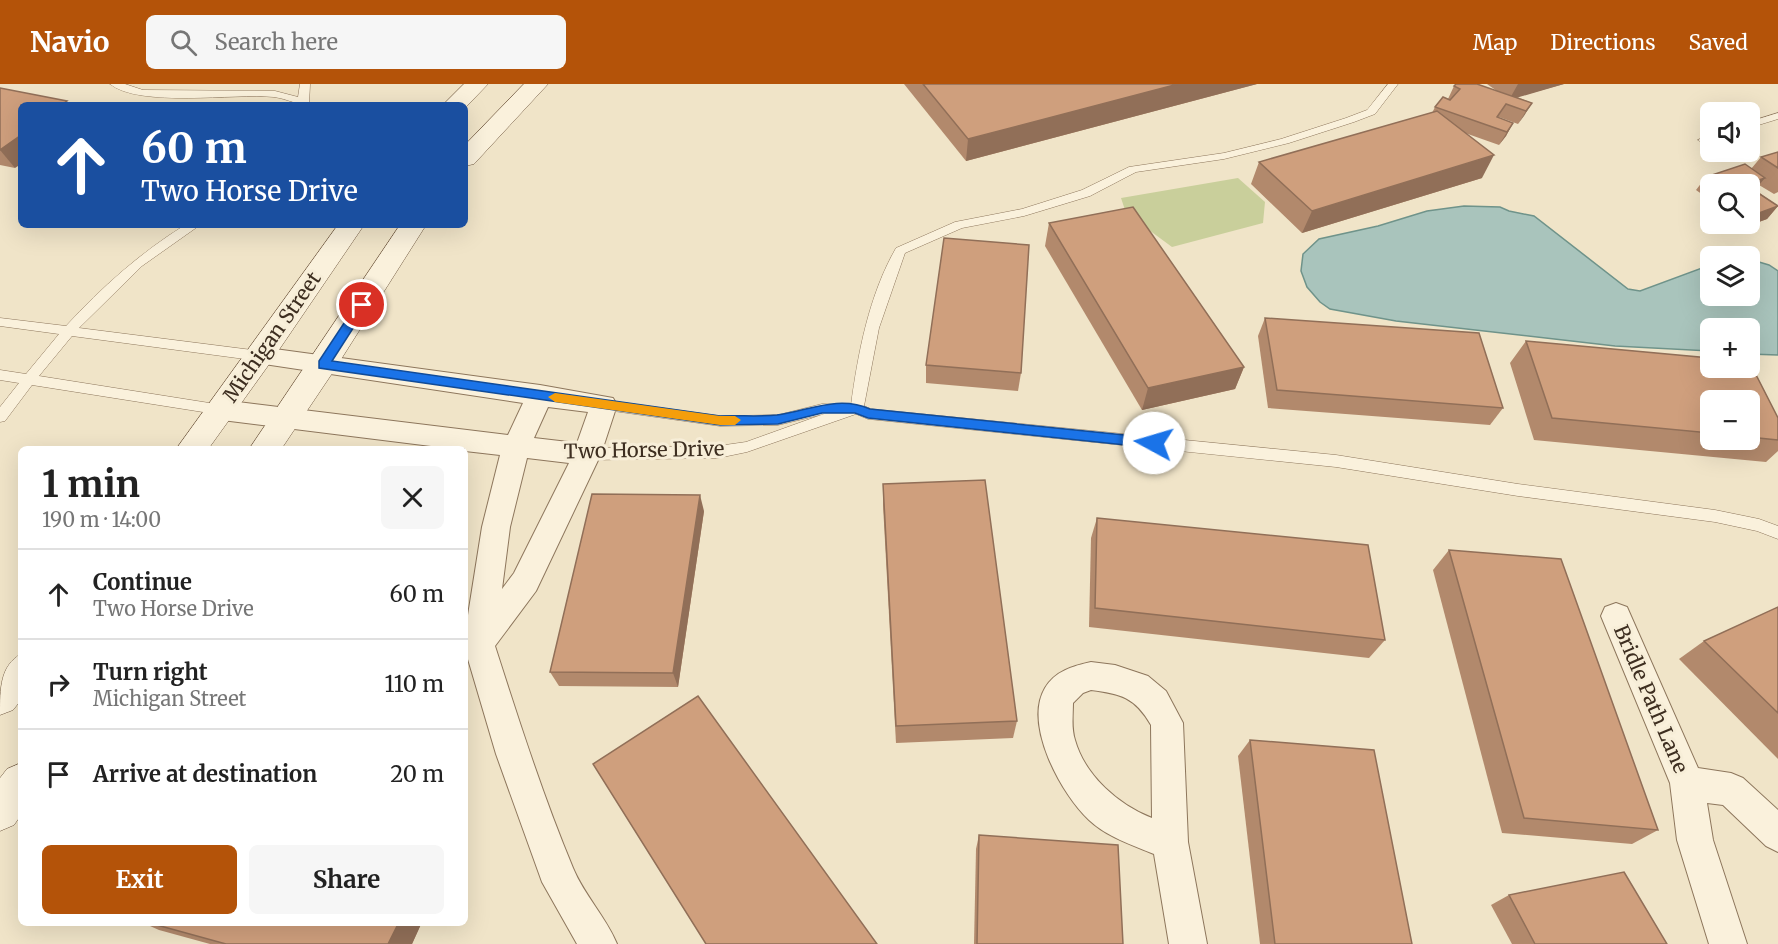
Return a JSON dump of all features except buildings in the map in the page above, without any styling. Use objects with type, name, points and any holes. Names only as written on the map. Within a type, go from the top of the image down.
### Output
[{"type":"street","points":[[458,102],[477,84]]},
{"type":"street","points":[[468,156],[537,84]]},
{"type":"street","name":"Michigan Street","points":[[194,446],[222,410],[349,228]]},
{"type":"street","points":[[266,446],[289,416],[411,228]]},
{"type":"street","name":"Two Horse Drive","points":[[260,356],[604,405]]},
{"type":"street","points":[[540,395],[516,448],[496,527],[479,644],[513,753],[560,882],[598,944]]},
{"type":"street","points":[[479,644],[525,582],[587,454],[604,405]]},
{"type":"street","name":"Two Horse Drive","points":[[222,410],[289,416],[516,448],[587,454]]},
{"type":"street","name":"Bridle Path Lane","points":[[1616,616],[1687,783],[1695,840],[1728,944]]},
{"type":"street","points":[[0,698],[18,675]]},
{"type":"street","points":[[1170,842],[1108,815],[1086,794],[1071,768],[1056,732],[1057,697],[1073,681],[1091,676],[1115,678],[1137,686],[1159,709],[1167,723],[1170,842],[1188,944]]},
{"type":"street","name":"Bridle Path Lane","points":[[1687,783],[1731,790],[1778,834]]},
{"type":"street","points":[[0,811],[18,786]]},
{"type":"lane","points":[[115,84],[142,93],[275,94],[300,102]]},
{"type":"lane","points":[[303,102],[305,84]]},
{"type":"lane","points":[[1393,84],[1371,112],[1350,120],[1224,156],[1133,169],[1086,193],[1012,214],[959,225],[900,251],[886,282],[859,380],[856,408],[868,414],[1336,461],[1518,490],[1715,516],[1759,525],[1778,533]]},
{"type":"lane","points":[[1760,122],[1778,116]]},
{"type":"lane","points":[[0,417],[29,379],[124,274],[169,239],[189,228]]},
{"type":"lane","points":[[0,322],[260,356]]},
{"type":"lane","points":[[0,375],[222,410]]},
{"type":"lane","name":"Two Horse Drive","points":[[604,405],[720,421],[778,420],[822,409],[856,408]]},
{"type":"lane","name":"Two Horse Drive","points":[[587,454],[718,452],[747,447],[856,408]]},
{"type":"green space","points":[[1238,178],[1265,202],[1263,223],[1172,247],[1126,213],[1121,198]]},
{"type":"water","points":[[1464,206],[1500,207],[1534,216],[1628,289],[1640,291],[1700,269],[1700,306],[1760,306],[1760,262],[1769,265],[1778,271],[1778,355],[1760,354],[1760,318],[1700,318],[1700,350],[1615,346],[1396,321],[1330,309],[1320,302],[1307,287],[1301,271],[1303,254],[1319,239],[1378,226],[1427,211]]},
{"type":"slow traffic","points":[[555,397],[720,421],[735,420]]},
{"type":"route","points":[[362,305],[323,364],[720,421],[778,420],[822,409],[856,408],[868,414],[1154,443]]}]
